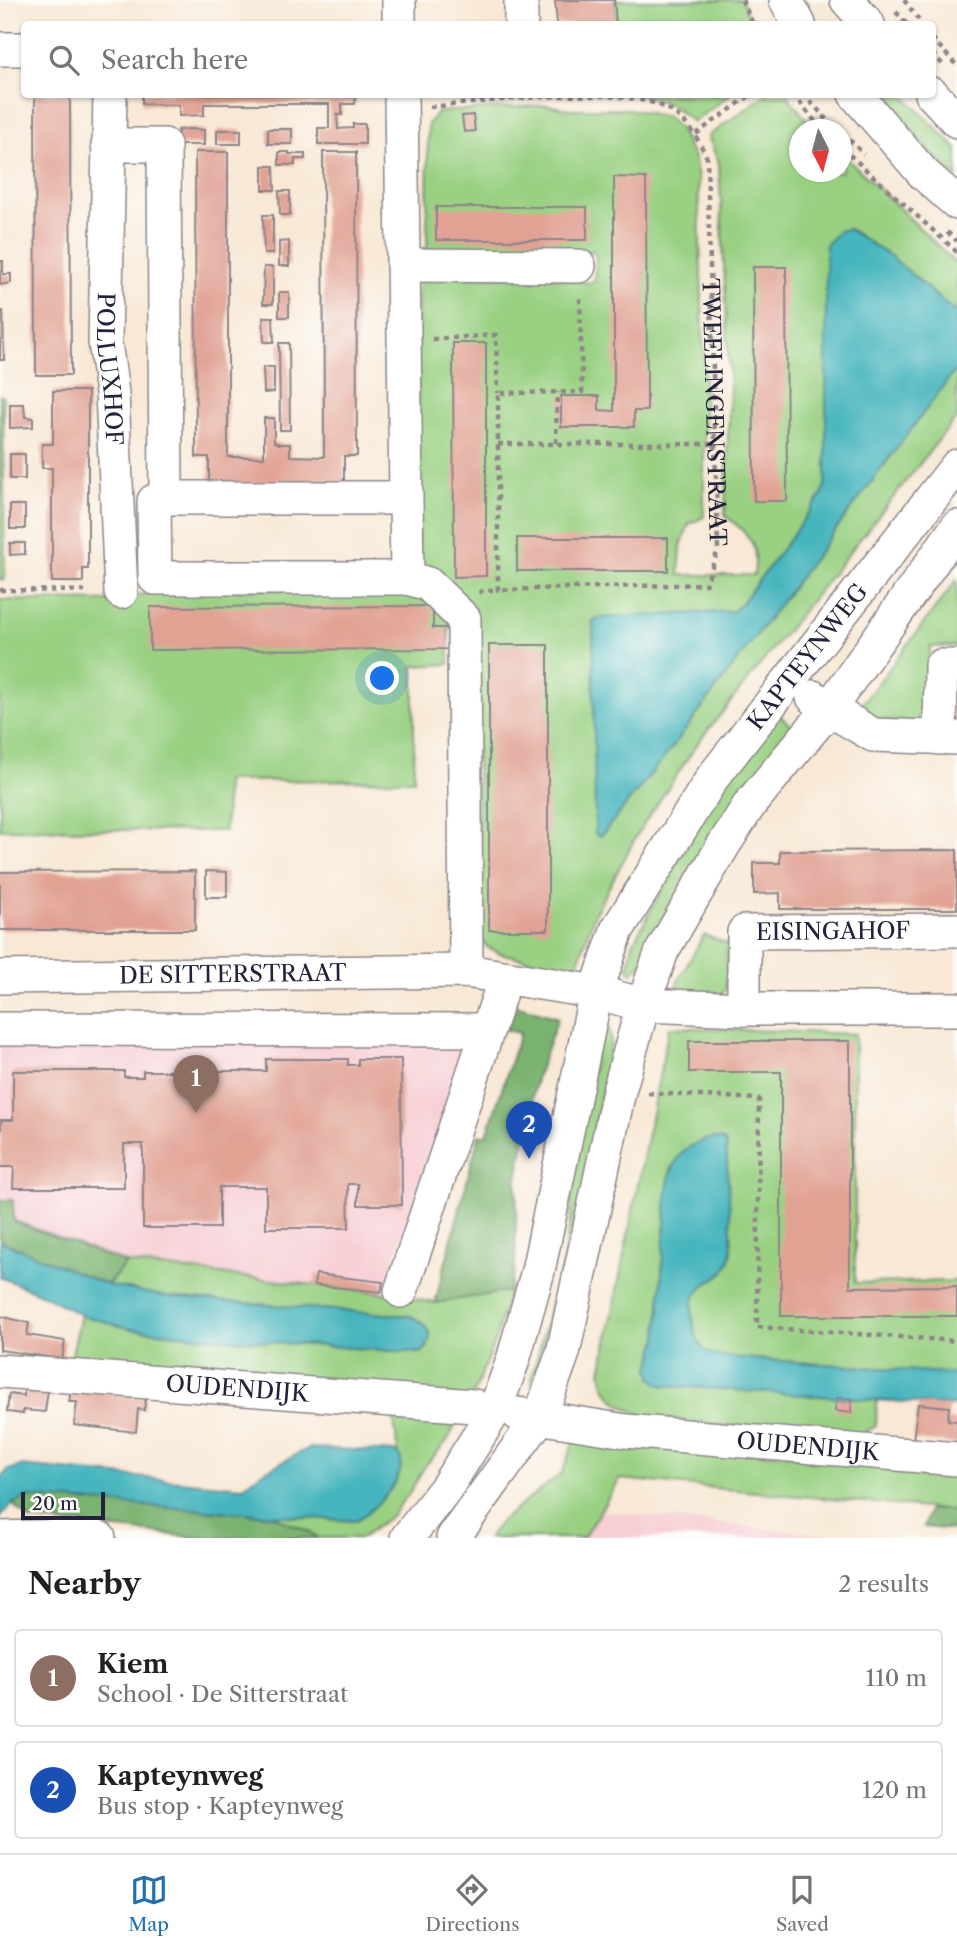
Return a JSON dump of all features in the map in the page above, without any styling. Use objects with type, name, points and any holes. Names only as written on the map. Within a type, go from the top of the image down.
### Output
[{"type":"street","points":[[399,0],[399,21]]},
{"type":"street","points":[[521,0],[521,21]]},
{"type":"street","points":[[786,0],[797,21]]},
{"type":"street","points":[[847,0],[865,21]]},
{"type":"street","points":[[0,49],[21,49]]},
{"type":"street","name":"POLLUXHOF","points":[[110,98],[105,342],[112,393],[121,592]]},
{"type":"street","points":[[858,98],[924,174],[957,203]]},
{"type":"street","points":[[936,98],[957,121]]},
{"type":"street","points":[[401,102],[407,578]]},
{"type":"street","points":[[108,145],[164,145],[166,498]]},
{"type":"street","points":[[403,265],[579,265]]},
{"type":"street","name":"KAPTEYNWEG","points":[[407,1538],[446,1488],[484,1408],[513,1360],[538,1271],[596,992],[617,930],[713,777],[957,466]]},
{"type":"street","points":[[405,498],[166,498],[154,501],[155,578],[407,578],[428,584],[464,619],[466,971]]},
{"type":"street","name":"KAPTEYNWEG","points":[[453,1538],[540,1417],[563,1353],[619,1091],[643,1005],[663,951],[750,804],[829,709],[957,527]]},
{"type":"street","points":[[791,679],[829,709],[873,735],[949,738],[941,666],[957,666]]},
{"type":"street","name":"EISINGAHOF","points":[[744,1009],[744,932],[957,930]]},
{"type":"street","name":"DE SITTERSTRAAT","points":[[0,976],[466,971],[596,992],[643,1005]]},
{"type":"street","points":[[401,1292],[505,978]]},
{"type":"street","points":[[643,1005],[744,1009],[957,1009]]},
{"type":"street","points":[[0,1028],[487,1030]]},
{"type":"street","name":"OUDENDIJK","points":[[0,1371],[484,1408],[626,1431],[957,1459]]},
{"type":"street","points":[[0,1538],[99,1538]]},
{"type":"path","points":[[742,0],[752,21]]},
{"type":"path","points":[[904,0],[920,21]]},
{"type":"path","points":[[936,42],[957,66]]},
{"type":"path","name":"TWEELINGENSTRAAT","points":[[401,102],[526,98]]},
{"type":"path","name":"TWEELINGENSTRAAT","points":[[404,340],[496,335],[498,590],[706,584],[718,550],[707,158],[696,134],[669,110],[646,100],[629,98]]},
{"type":"path","points":[[696,134],[746,98]]},
{"type":"path","points":[[796,98],[813,119]]},
{"type":"path","points":[[807,98],[827,119]]},
{"type":"path","points":[[852,157],[957,252]]},
{"type":"path","points":[[498,393],[582,392],[579,265]]},
{"type":"path","points":[[556,443],[557,392]]},
{"type":"path","points":[[498,444],[715,444]]},
{"type":"path","points":[[0,590],[121,592]]},
{"type":"path","points":[[619,1091],[760,1099],[757,1327],[957,1341]]},
{"type":"shaded area","points":[[0,1022],[473,1023],[383,1293],[126,1263],[14,1221],[13,1200],[0,1200]]},
{"type":"shaded area","points":[[601,1511],[856,1538],[583,1538]]},
{"type":"green space","points":[[614,0],[742,0],[750,21],[616,21]]},
{"type":"green space","points":[[650,98],[726,98],[693,122],[670,104]]},
{"type":"green space","points":[[762,98],[789,98],[806,119],[789,119],[789,182],[852,182],[852,163],[957,265],[957,314],[893,258],[849,229],[839,231],[826,245],[826,481],[822,495],[745,599],[734,611],[721,613],[668,753],[957,368],[957,417],[698,743],[638,833],[595,913],[575,971],[499,953],[487,947],[480,937],[474,637],[418,563],[418,283],[422,276],[563,277],[589,283],[594,281],[596,257],[593,251],[427,252],[428,124],[437,112],[548,105],[568,109],[630,109],[667,117],[680,130],[694,158],[698,178],[704,368],[704,517],[689,524],[681,546],[679,575],[754,575],[755,554],[750,540],[725,515],[730,387],[719,163],[708,136]]},
{"type":"green space","points":[[878,98],[906,98],[957,149],[957,178]]},
{"type":"green space","points":[[0,395],[3,397],[5,580],[0,580]]},
{"type":"green space","points":[[957,580],[957,646],[930,647],[925,712],[912,723],[872,719],[859,708]]},
{"type":"green space","points":[[411,589],[449,617],[449,664],[414,666],[414,780],[226,781],[225,831],[0,829],[0,600],[114,601],[159,590]]},
{"type":"green space","points":[[777,713],[797,731],[649,957],[632,973],[628,969],[633,943],[722,782]]},
{"type":"green space","points":[[704,935],[728,944],[726,989],[720,995],[680,995],[677,983]]},
{"type":"green space","points":[[512,1004],[558,1018],[536,1079],[517,1179],[515,1268],[509,1291],[435,1303],[479,1135],[487,1135],[520,1033],[506,1030]]},
{"type":"green space","points":[[609,1025],[611,1042],[586,1174],[580,1259],[533,1399],[532,1377],[563,1260],[571,1216],[572,1169],[599,1036]]},
{"type":"green space","points":[[669,1027],[855,1034],[855,1283],[957,1281],[957,1374],[716,1356],[705,1350],[695,1330],[692,1310],[694,1298],[703,1287],[724,1272],[689,1147],[671,1168],[667,1191],[658,1337],[650,1369],[661,1385],[877,1400],[876,1426],[852,1440],[643,1416],[621,1405],[606,1389],[601,1372]]},
{"type":"green space","points":[[0,1200],[13,1200],[14,1221],[126,1263],[107,1285],[0,1241]]},
{"type":"green space","points":[[126,1263],[383,1293],[435,1303],[509,1291],[496,1338],[472,1398],[70,1363],[81,1315],[131,1329],[422,1353],[427,1348],[430,1337],[421,1321],[410,1316],[168,1297],[107,1285]]},
{"type":"green space","points":[[394,1420],[455,1426],[447,1441],[425,1466],[392,1515],[361,1538],[318,1538],[271,1515],[356,1521],[401,1458]]},
{"type":"green space","points":[[575,1439],[957,1467],[957,1511],[620,1479],[583,1538],[488,1538],[502,1520],[562,1473]]},
{"type":"green space","points":[[27,1497],[271,1515],[318,1538],[204,1538],[30,1520],[12,1504]]},
{"type":"green space","points":[[929,1509],[957,1511],[957,1530],[924,1527]]},
{"type":"water","points":[[848,229],[893,258],[957,314],[957,368],[668,753],[601,836],[595,834],[593,621],[598,618],[734,611],[822,495],[826,481],[826,245],[839,231]]},
{"type":"water","points":[[713,1138],[723,1140],[726,1144],[732,1249],[730,1260],[722,1273],[701,1288],[692,1307],[694,1329],[704,1349],[716,1356],[957,1374],[957,1406],[661,1385],[652,1378],[650,1369],[658,1337],[669,1180],[675,1162],[686,1150]]},
{"type":"water","points":[[0,1241],[107,1285],[168,1297],[410,1316],[425,1326],[430,1335],[429,1341],[422,1353],[131,1329],[81,1315],[0,1277]]},
{"type":"water","points":[[309,1448],[398,1452],[400,1471],[381,1501],[355,1521],[27,1497],[12,1504],[0,1518],[0,1479],[8,1470],[21,1466],[243,1487],[261,1473]]},
{"type":"building","points":[[555,0],[614,0],[616,21],[557,21]]},
{"type":"building","points":[[35,98],[70,98],[71,375],[36,375]]},
{"type":"building","points":[[142,98],[356,98],[355,104],[342,104],[342,115],[337,115],[338,129],[353,128],[353,124],[365,124],[365,144],[318,144],[318,128],[329,128],[329,104],[204,104],[204,115],[179,116],[179,105],[142,104]]},
{"type":"building","points":[[473,115],[475,131],[464,132],[462,116]]},
{"type":"building","points":[[268,129],[292,129],[292,144],[268,144]]},
{"type":"building","points":[[178,130],[204,130],[204,145],[178,145]]},
{"type":"building","points":[[217,130],[241,130],[241,144],[217,144]]},
{"type":"building","points":[[195,152],[228,152],[228,457],[264,457],[264,418],[274,418],[274,442],[290,444],[290,456],[324,457],[323,152],[356,152],[357,456],[344,456],[344,484],[209,484],[209,457],[196,457]]},
{"type":"building","points":[[279,152],[305,154],[305,159],[295,159],[295,165],[279,165]]},
{"type":"building","points":[[263,166],[274,166],[275,190],[263,190]]},
{"type":"building","points":[[614,177],[646,178],[647,411],[634,411],[634,427],[561,427],[561,396],[599,396],[599,410],[614,411]]},
{"type":"building","points":[[279,191],[290,191],[290,215],[280,215]]},
{"type":"building","points":[[436,207],[587,207],[587,240],[436,240]]},
{"type":"building","points":[[263,215],[273,215],[273,254],[264,254]]},
{"type":"building","points":[[289,241],[289,266],[279,266],[279,242]]},
{"type":"building","points":[[0,261],[3,261],[3,274],[11,274],[11,283],[0,285]]},
{"type":"building","points":[[264,267],[273,267],[273,304],[263,304]]},
{"type":"building","points":[[753,267],[786,267],[787,501],[754,501]]},
{"type":"building","points":[[279,292],[289,292],[289,317],[279,317]]},
{"type":"building","points":[[0,311],[3,311],[4,360],[0,360]]},
{"type":"building","points":[[263,317],[273,317],[274,342],[264,342]]},
{"type":"building","points":[[279,343],[289,343],[290,430],[280,430]]},
{"type":"building","points":[[453,343],[486,343],[486,576],[454,577]]},
{"type":"building","points":[[263,367],[274,367],[274,392],[264,393]]},
{"type":"building","points":[[53,391],[88,391],[88,569],[83,569],[83,582],[52,582],[52,468],[42,468],[42,444],[53,444]]},
{"type":"building","points":[[10,404],[24,404],[25,417],[33,418],[33,427],[10,428]]},
{"type":"building","points":[[10,454],[25,454],[25,479],[10,479]]},
{"type":"building","points":[[10,505],[25,505],[25,529],[10,529]]},
{"type":"building","points":[[517,538],[668,538],[668,571],[517,571]]},
{"type":"building","points":[[10,543],[25,543],[25,554],[10,555]]},
{"type":"building","points":[[433,606],[433,628],[448,628],[449,649],[150,650],[150,607]]},
{"type":"building","points":[[489,645],[548,645],[548,930],[489,930]]},
{"type":"building","points":[[957,850],[957,909],[780,909],[780,893],[754,894],[754,863],[780,863],[780,851]]},
{"type":"building","points":[[195,871],[195,930],[0,930],[0,872]]},
{"type":"building","points":[[206,871],[227,872],[227,897],[206,897]]},
{"type":"building","points":[[689,1041],[850,1041],[850,1287],[957,1286],[957,1316],[781,1316],[781,1072],[689,1072]]},
{"type":"building","points":[[266,1059],[348,1059],[348,1065],[358,1065],[358,1059],[401,1059],[402,1205],[358,1205],[358,1184],[348,1184],[349,1228],[266,1228],[266,1187],[219,1187],[219,1228],[143,1228],[143,1144],[124,1144],[124,1188],[13,1188],[14,1167],[1,1167],[1,1120],[13,1120],[13,1071],[124,1071],[124,1077],[143,1077],[143,1071],[266,1071]]},
{"type":"building","points":[[316,1274],[383,1282],[381,1292],[314,1285]]},
{"type":"building","points":[[0,1316],[29,1323],[27,1335],[65,1341],[62,1359],[0,1350]]},
{"type":"building","points":[[24,1387],[48,1390],[45,1412],[7,1412],[9,1394],[24,1396]]},
{"type":"building","points":[[71,1389],[146,1397],[144,1410],[138,1409],[136,1432],[74,1425],[77,1402],[69,1402]]},
{"type":"building","points":[[837,1398],[852,1399],[851,1413],[835,1411]]},
{"type":"building","points":[[918,1404],[949,1407],[948,1420],[957,1421],[957,1444],[913,1440]]},
{"type":"place","name":"Kiem","points":[[196,1113]]},
{"type":"place","name":"Kapteynweg","points":[[529,1159]]}]
